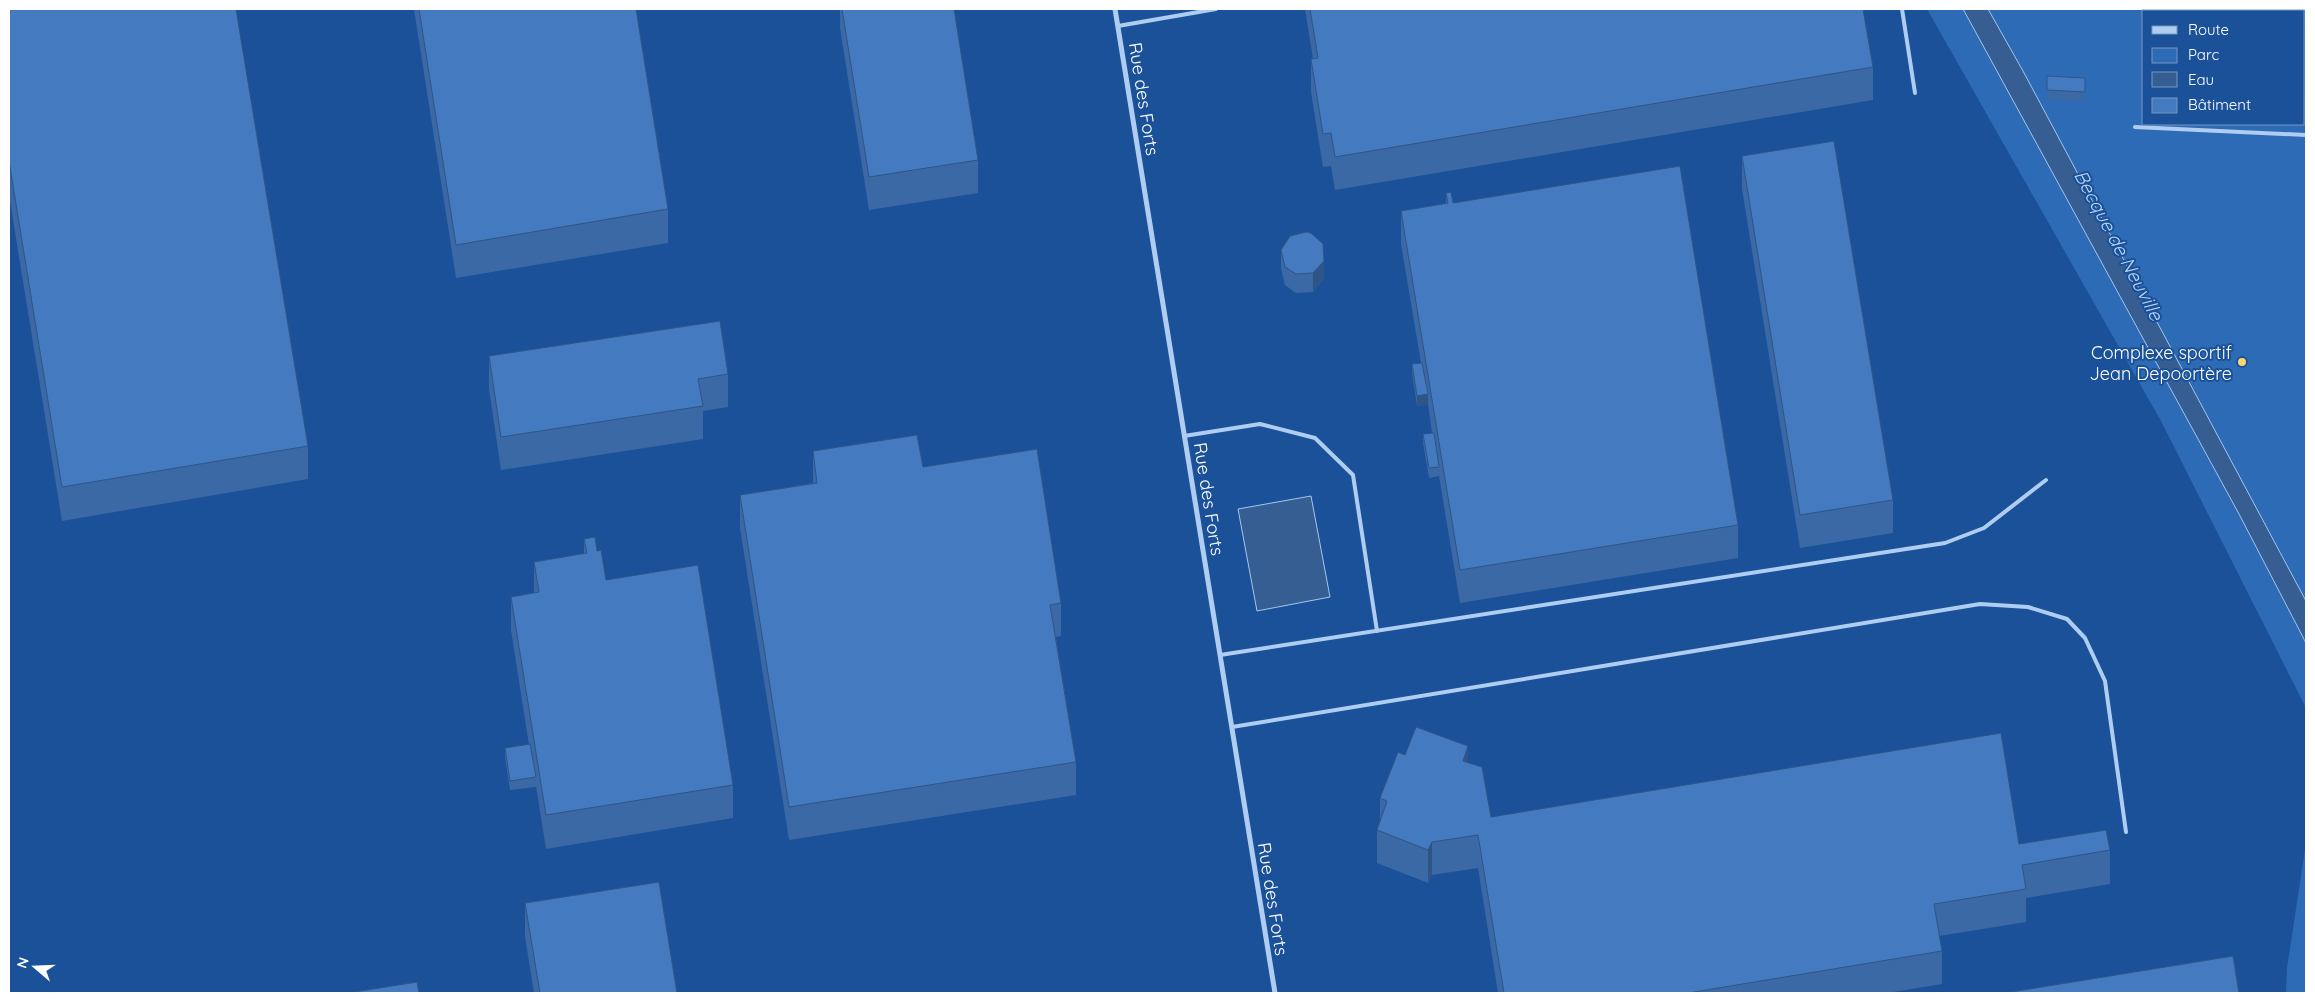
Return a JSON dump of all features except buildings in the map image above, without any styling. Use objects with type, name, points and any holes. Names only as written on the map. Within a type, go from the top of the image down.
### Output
[{"type":"street","name":"Rue des Forts","points":[[1115,9],[1275,993]]},
{"type":"lane","points":[[1118,26],[1216,9]]},
{"type":"lane","points":[[1902,9],[1915,93]]},
{"type":"lane","points":[[2135,127],[2306,135]]},
{"type":"lane","points":[[1184,436],[1260,424],[1315,438],[1353,475],[1377,631]]},
{"type":"lane","points":[[1220,655],[1946,543],[1984,528],[2046,480]]},
{"type":"lane","points":[[1232,727],[1980,604],[2028,606],[2067,619],[2085,638],[2105,681],[2126,832]]},
{"type":"green space","points":[[1927,9],[1963,9],[2239,514],[2306,643],[2306,708],[2161,421]]},
{"type":"green space","name":"Complexe sportif Jean Depoortère","points":[[1988,9],[2306,9],[2306,601],[2023,71]]},
{"type":"green space","points":[[2306,843],[2306,993],[2286,993],[2287,968]]},
{"type":"water","points":[[1963,9],[1988,9],[2023,71],[2306,601],[2306,643],[2239,514]]},
{"type":"water","points":[[1311,496],[1330,597],[1257,611],[1238,509]]},
{"type":"place","name":"Complexe sportif Jean Depoortère","points":[[2242,362]]},
{"type":"water label","name":"Becque de Neuville","points":[[2119,245]]}]
